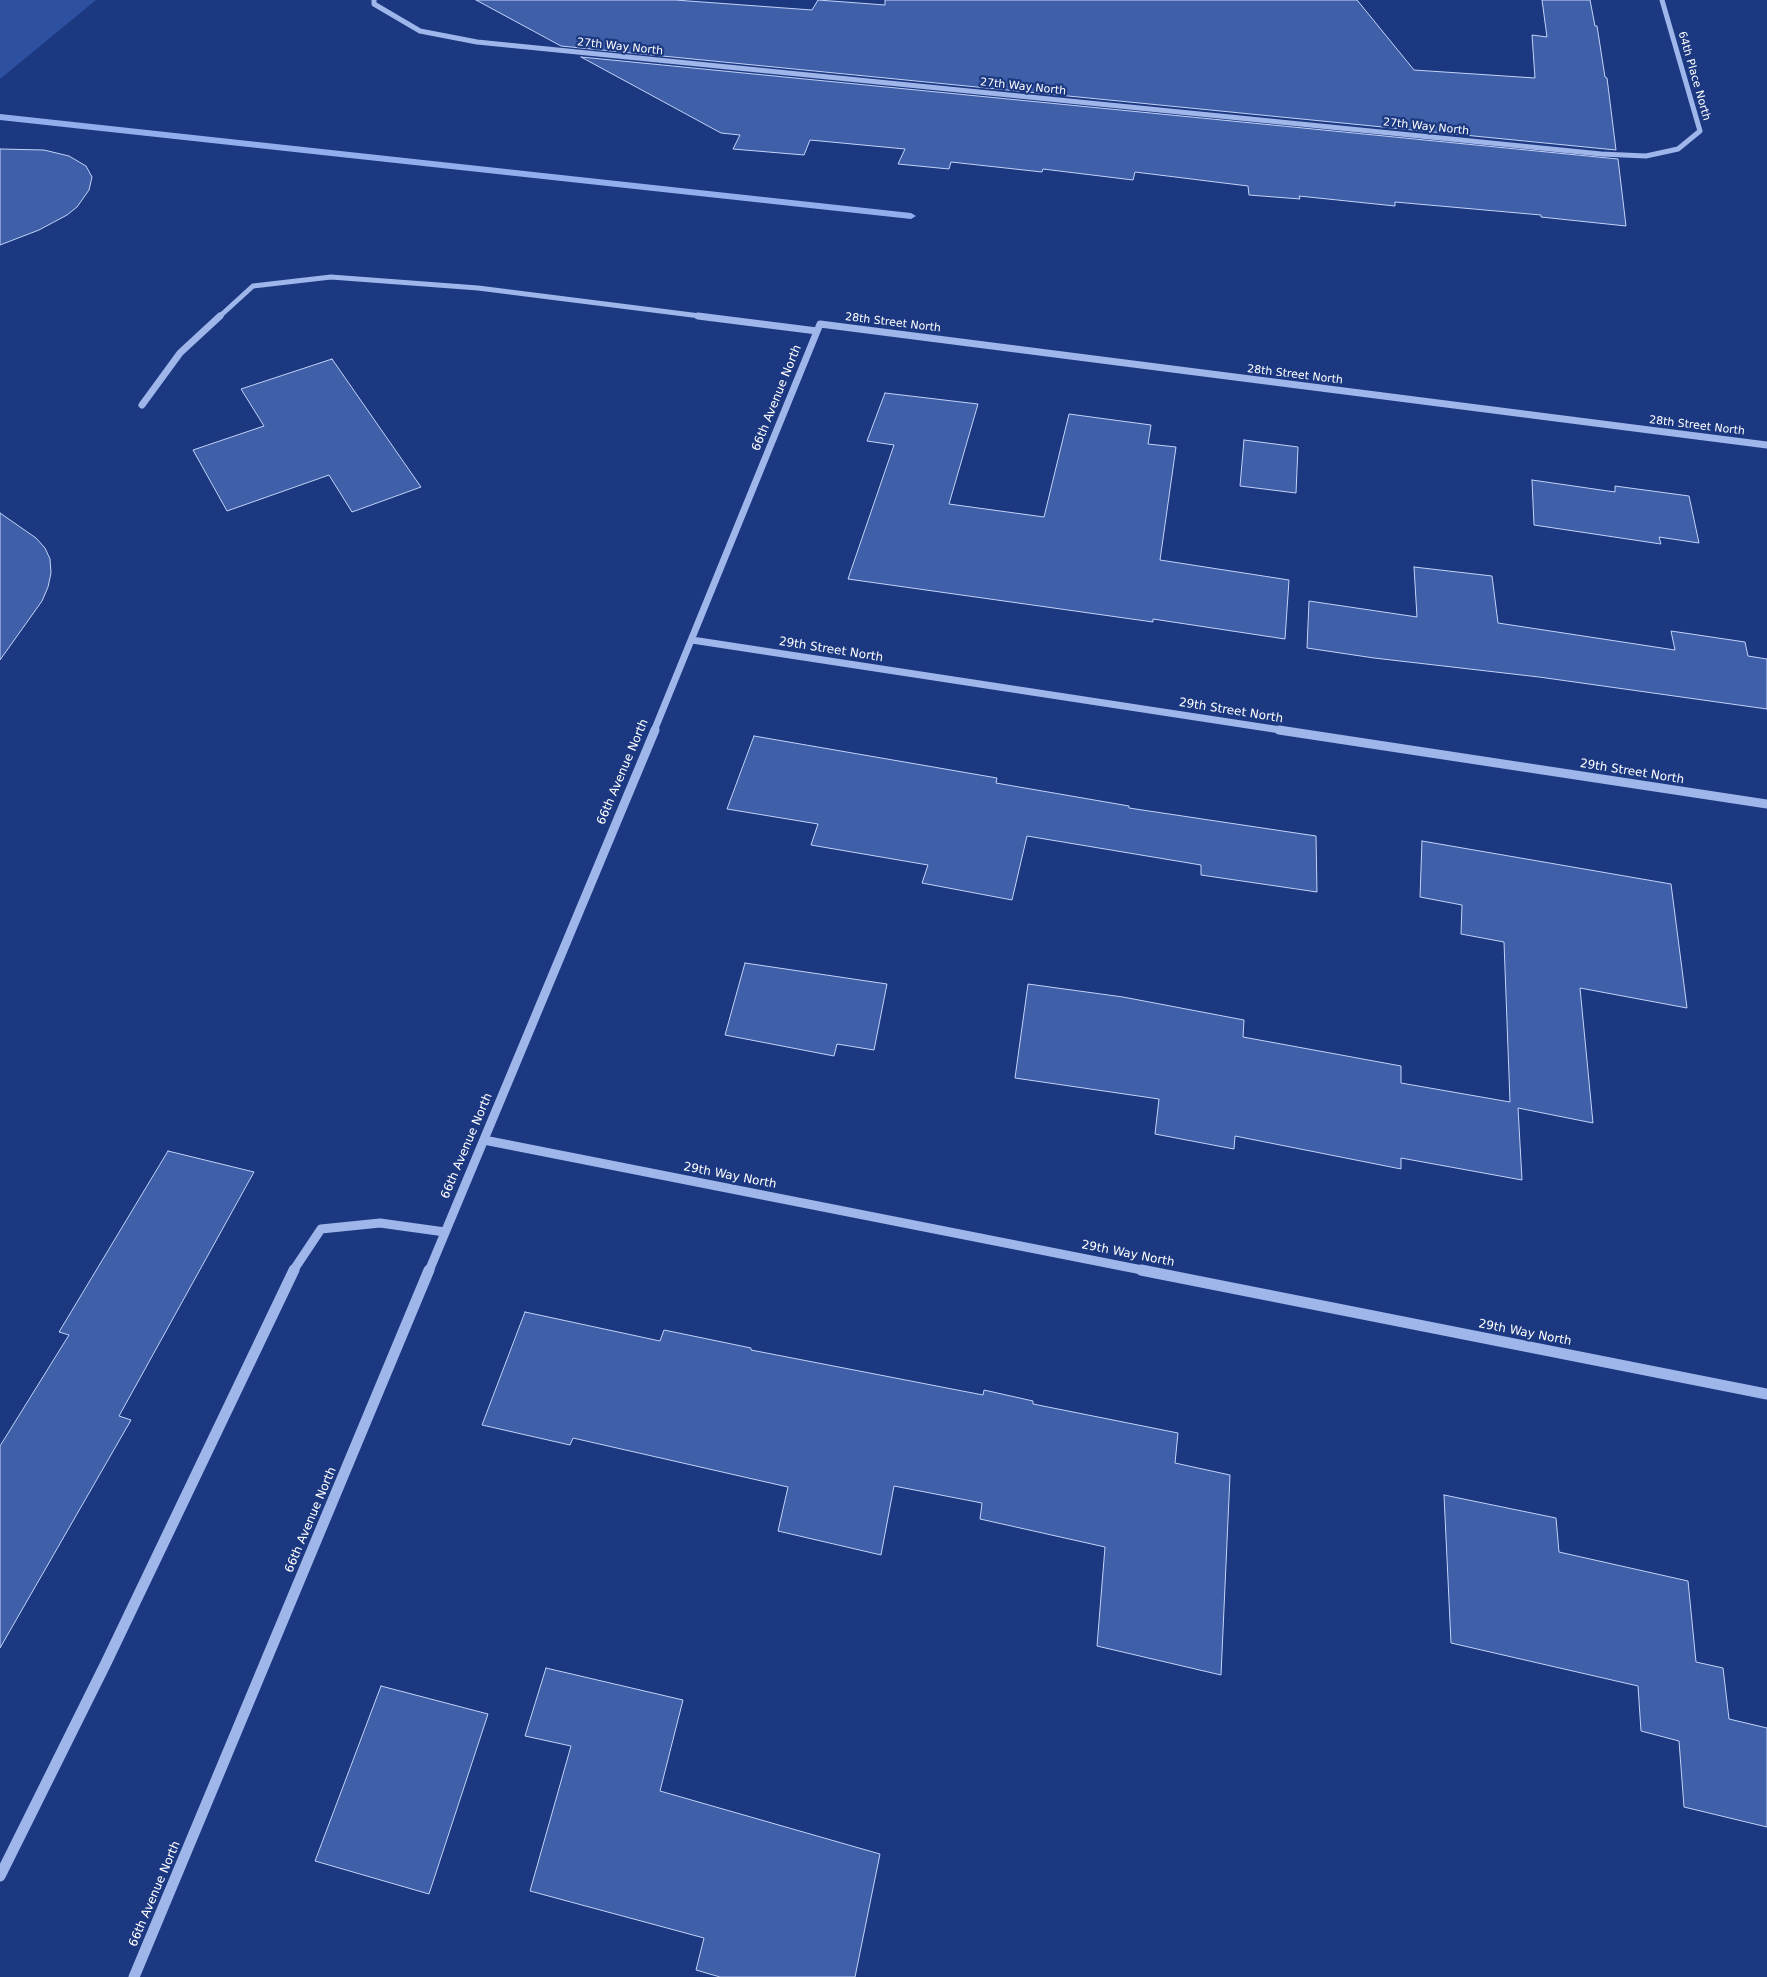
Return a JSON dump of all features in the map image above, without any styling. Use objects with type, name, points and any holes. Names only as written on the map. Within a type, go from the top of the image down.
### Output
[{"type":"street","name":"64th Place North","points":[[1662,0],[1700,131],[1678,149]]},
{"type":"street","name":"27th Way North","points":[[374,2],[420,31],[477,42],[1591,154],[1646,156],[1678,149]]},
{"type":"street","name":"28th Street North","points":[[142,405],[180,353],[253,286],[330,278],[478,288],[819,327],[1767,445]]},
{"type":"street","name":"66th Avenue North","points":[[134,1977],[692,640],[819,327]]},
{"type":"street","name":"29th Street North","points":[[692,640],[1767,804]]},
{"type":"street","name":"29th Way North","points":[[484,1140],[1767,1394]]},
{"type":"lane","points":[[0,1876],[106,1663],[292,1274],[321,1229],[380,1223],[445,1232]]},
{"type":"shaded area","points":[[0,0],[96,0],[0,79]]},
{"type":"building","points":[[476,0],[675,0],[812,10],[818,0],[885,5],[885,0],[1357,0],[1414,70],[1535,78],[1532,35],[1547,37],[1542,0],[1590,0],[1595,26],[1597,26],[1605,77],[1607,78],[1616,150],[561,46]]},
{"type":"building","points":[[581,57],[1618,159],[1626,226],[1541,217],[1541,215],[1395,202],[1395,206],[1299,196],[1300,199],[1249,195],[1248,186],[1135,172],[1133,180],[1043,169],[1042,172],[951,162],[949,169],[898,164],[905,149],[810,140],[804,155],[733,149],[740,135],[721,133]]},
{"type":"building","points":[[0,149],[44,150],[69,156],[86,166],[92,177],[89,190],[77,207],[67,215],[39,230],[0,245]]},
{"type":"building","points":[[332,359],[421,487],[352,512],[329,475],[227,511],[193,450],[264,426],[241,389]]},
{"type":"building","points":[[885,393],[978,404],[949,504],[1044,517],[1069,414],[1151,425],[1148,444],[1176,447],[1160,560],[1289,580],[1285,639],[1153,619],[1153,622],[848,579],[894,445],[867,441]]},
{"type":"building","points":[[1244,440],[1298,447],[1296,493],[1240,486]]},
{"type":"building","points":[[1532,480],[1615,492],[1615,486],[1689,496],[1699,543],[1659,537],[1661,544],[1534,525]]},
{"type":"building","points":[[0,513],[36,538],[45,548],[50,559],[51,573],[42,601],[0,660]]},
{"type":"building","points":[[1414,567],[1492,576],[1498,623],[1675,650],[1671,631],[1745,642],[1748,656],[1767,659],[1767,709],[1539,677],[1374,658],[1307,648],[1309,601],[1417,617]]},
{"type":"building","points":[[754,736],[997,778],[996,783],[1129,806],[1129,808],[1316,836],[1317,892],[1201,875],[1201,865],[1027,836],[1012,900],[922,883],[928,865],[811,845],[818,824],[727,809]]},
{"type":"building","points":[[1422,841],[1671,884],[1687,1008],[1580,988],[1593,1123],[1518,1108],[1522,1180],[1401,1158],[1401,1169],[1235,1136],[1234,1149],[1155,1134],[1159,1099],[1015,1078],[1028,984],[1123,997],[1244,1020],[1243,1037],[1401,1066],[1401,1083],[1510,1102],[1504,942],[1461,934],[1462,905],[1420,897]]},
{"type":"building","points":[[745,963],[887,984],[874,1050],[837,1044],[834,1056],[725,1035]]},
{"type":"building","points":[[168,1151],[254,1172],[119,1416],[131,1420],[0,1648],[0,1446],[69,1335],[59,1332]]},
{"type":"building","points":[[525,1312],[660,1341],[664,1330],[751,1348],[751,1350],[983,1395],[984,1390],[1033,1401],[1033,1404],[1178,1433],[1175,1463],[1230,1475],[1221,1675],[1097,1646],[1105,1547],[980,1519],[982,1503],[894,1486],[881,1555],[778,1531],[788,1487],[573,1438],[570,1445],[482,1425]]},
{"type":"building","points":[[1444,1495],[1556,1518],[1559,1552],[1688,1581],[1696,1662],[1723,1668],[1729,1719],[1767,1728],[1767,1827],[1684,1807],[1679,1741],[1641,1731],[1638,1686],[1451,1643]]},
{"type":"building","points":[[546,1668],[683,1700],[660,1791],[880,1854],[855,1977],[720,1977],[696,1970],[704,1938],[530,1891],[571,1746],[525,1736]]},
{"type":"building","points":[[381,1686],[488,1714],[429,1894],[315,1861]]},
{"type":"waterway","points":[[0,117],[911,216]]}]
